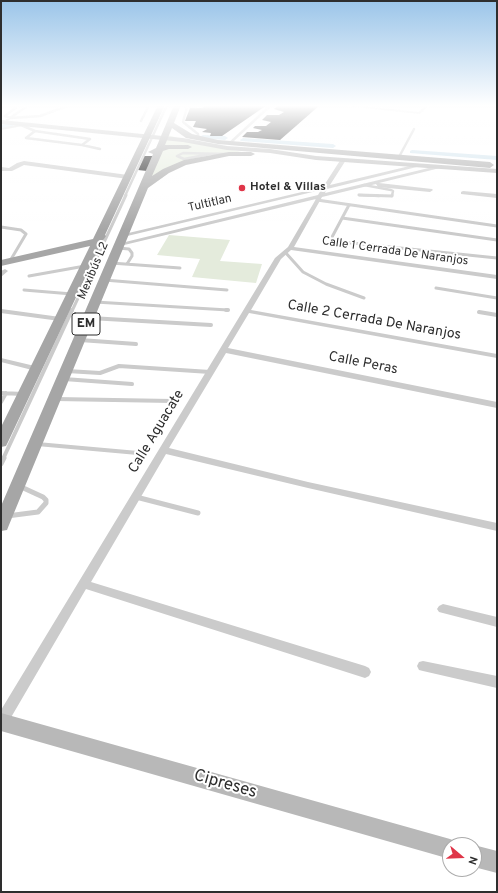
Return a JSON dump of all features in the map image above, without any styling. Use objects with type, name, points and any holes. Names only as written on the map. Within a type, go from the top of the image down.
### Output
[{"type":"main road","name":"EM","points":[[3,436],[72,294],[89,266],[95,245],[142,147]]},
{"type":"main road","name":"EM","points":[[3,521],[160,147]]},
{"type":"main road","points":[[4,268],[95,245],[117,217],[144,156],[152,151],[170,147]]},
{"type":"main road","points":[[274,147],[494,165]]},
{"type":"main road","points":[[144,186],[158,175],[174,167],[200,159],[229,154],[271,154],[316,158]]},
{"type":"street","points":[[204,147],[262,155],[330,156],[449,164],[494,165]]},
{"type":"street","points":[[213,147],[270,151],[316,158],[497,171]]},
{"type":"street","name":"Calle Aguacate","points":[[1,722],[278,258],[287,250],[343,160]]},
{"type":"street","points":[[1,169],[10,170],[19,164],[24,164],[128,177]]},
{"type":"street","name":"Tultitlan","points":[[120,242],[326,188],[418,166]]},
{"type":"street","name":"Tultitlan","points":[[120,242],[319,198],[441,167]]},
{"type":"street","name":"Tultitlan","points":[[367,185],[430,190]]},
{"type":"street","points":[[463,193],[497,196]]},
{"type":"street","name":"Calle 1 Cerrada De Naranjos","points":[[287,250],[497,277]]},
{"type":"street","name":"Calle 2 Cerrada De Naranjos","points":[[247,311],[497,356]]},
{"type":"street","name":"Calle Peras","points":[[224,350],[497,405]]},
{"type":"street","points":[[1,360],[36,368]]},
{"type":"street","points":[[164,450],[308,485],[497,526]]},
{"type":"street","points":[[83,584],[365,672]]},
{"type":"street","points":[[443,609],[497,622]]},
{"type":"street","points":[[423,666],[497,682]]},
{"type":"street","name":"Cipreses","points":[[1,722],[442,847]]},
{"type":"street","points":[[482,858],[497,862]]},
{"type":"lane","points":[[90,147],[100,149]]},
{"type":"lane","name":"Mexibús L2","points":[[1,464],[89,266],[117,217],[149,147]]},
{"type":"lane","name":"Mexibús L2","points":[[23,460],[159,147]]},
{"type":"lane","points":[[399,157],[405,147]]},
{"type":"lane","points":[[210,154],[184,159],[177,156],[183,153],[229,154]]},
{"type":"lane","points":[[359,194],[392,196],[393,191],[367,185]]},
{"type":"lane","points":[[319,198],[349,205],[497,226]]},
{"type":"lane","points":[[349,205],[331,239],[332,241],[497,258]]},
{"type":"lane","points":[[342,218],[497,240]]},
{"type":"lane","points":[[1,226],[21,230],[26,234],[4,268]]},
{"type":"lane","points":[[120,242],[132,252],[132,256],[127,264]]},
{"type":"lane","points":[[287,250],[303,272],[326,284],[364,298]]},
{"type":"lane","points":[[111,263],[180,268]]},
{"type":"lane","points":[[29,276],[89,266]]},
{"type":"lane","points":[[104,280],[227,290]]},
{"type":"lane","points":[[436,288],[497,298]]},
{"type":"lane","points":[[24,290],[72,294]]},
{"type":"lane","points":[[95,302],[228,310]]},
{"type":"lane","points":[[1,312],[60,319]]},
{"type":"lane","points":[[479,312],[497,315]]},
{"type":"lane","points":[[88,318],[211,325]]},
{"type":"lane","points":[[79,340],[136,344]]},
{"type":"lane","points":[[64,375],[100,374],[119,366],[210,372]]},
{"type":"lane","points":[[64,375],[132,384]]},
{"type":"lane","points":[[1,402],[4,393],[24,394]]},
{"type":"lane","points":[[54,399],[172,400]]},
{"type":"lane","points":[[35,444],[138,453]]},
{"type":"lane","points":[[3,521],[38,512],[46,503],[46,500],[43,497],[18,485]]},
{"type":"lane","points":[[135,497],[198,513]]},
{"type":"green space","points":[[163,147],[218,147],[242,152],[205,156],[187,160],[150,177]]},
{"type":"green space","points":[[169,235],[230,240],[220,261],[262,264],[256,283],[192,277],[200,259],[157,255]]},
{"type":"building","points":[[144,156],[154,156],[147,171],[138,170]]},
{"type":"waterway","points":[[412,152],[497,158]]},
{"type":"place","name":"Hotel & Villas","points":[[242,188]]}]
